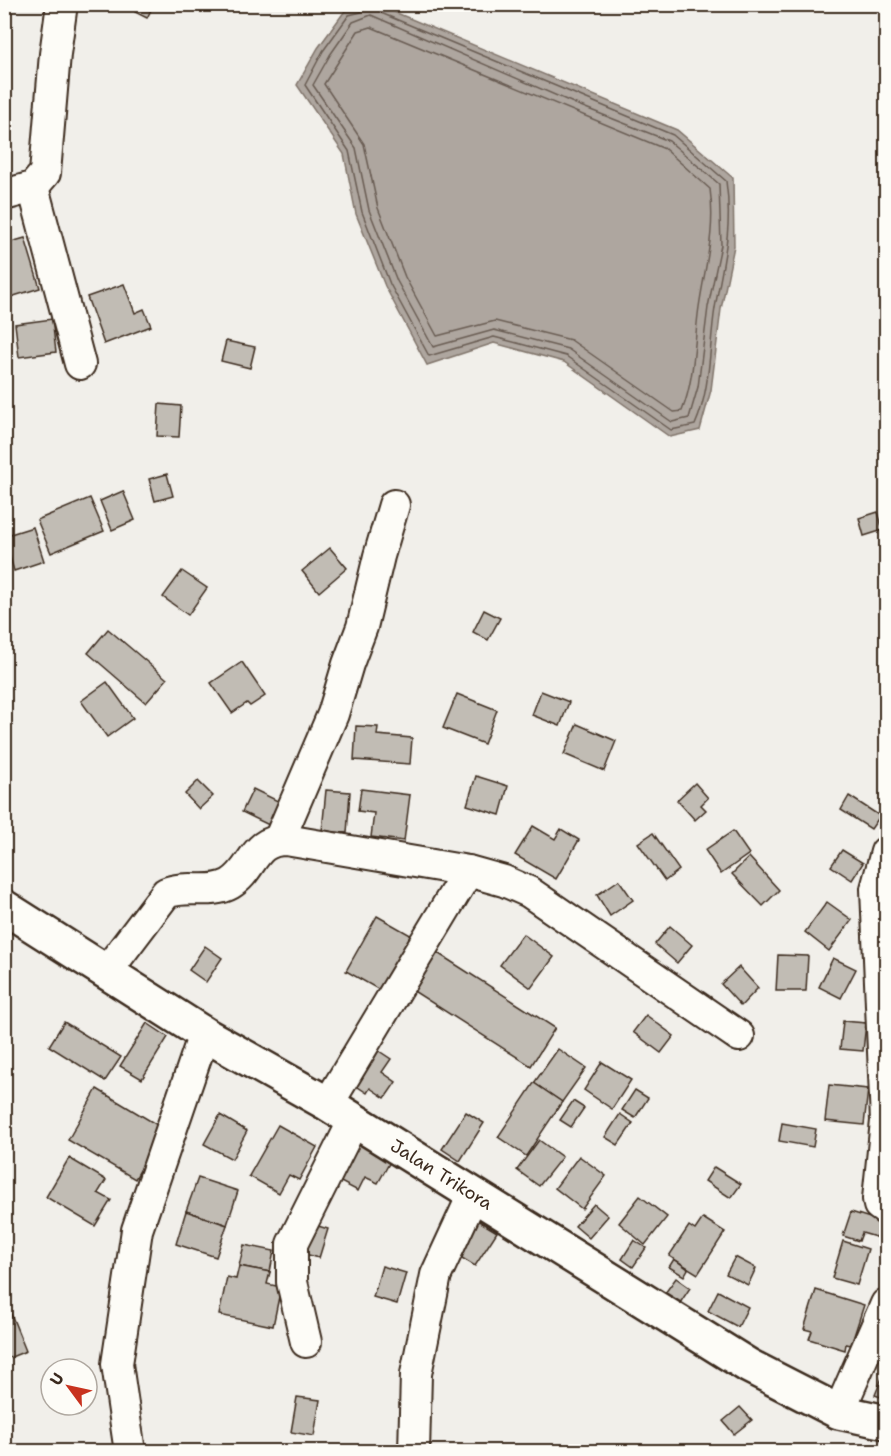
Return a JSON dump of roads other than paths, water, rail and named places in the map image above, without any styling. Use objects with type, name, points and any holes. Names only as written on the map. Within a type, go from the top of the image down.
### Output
[{"type":"street","points":[[4,195],[33,187],[45,173],[48,162],[55,54],[62,4]]},
{"type":"street","points":[[33,187],[80,364]]},
{"type":"street","points":[[279,840],[333,714],[362,627],[394,505]]},
{"type":"street","points":[[107,971],[166,894],[175,889],[219,887],[230,884],[263,846],[279,840],[468,872],[504,881],[529,892],[739,1036]]},
{"type":"street","points":[[886,852],[876,888],[886,1121],[878,1199],[879,1205],[886,1210]]},
{"type":"street","points":[[306,1342],[292,1282],[292,1244],[341,1112],[468,872]]},
{"type":"street","name":"Jalan Trikora","points":[[4,907],[204,1034],[341,1112],[749,1366],[839,1412],[886,1422]]},
{"type":"street","points":[[130,1452],[117,1364],[137,1230],[204,1034]]},
{"type":"street","points":[[414,1452],[416,1374],[436,1275],[473,1195]]},
{"type":"street","points":[[839,1412],[886,1304]]},
{"type":"water","points":[[380,6],[677,130],[733,178],[734,246],[721,309],[711,390],[700,430],[670,437],[564,362],[494,343],[427,365],[385,286],[356,214],[344,154],[297,85],[318,48],[347,8]]}]
